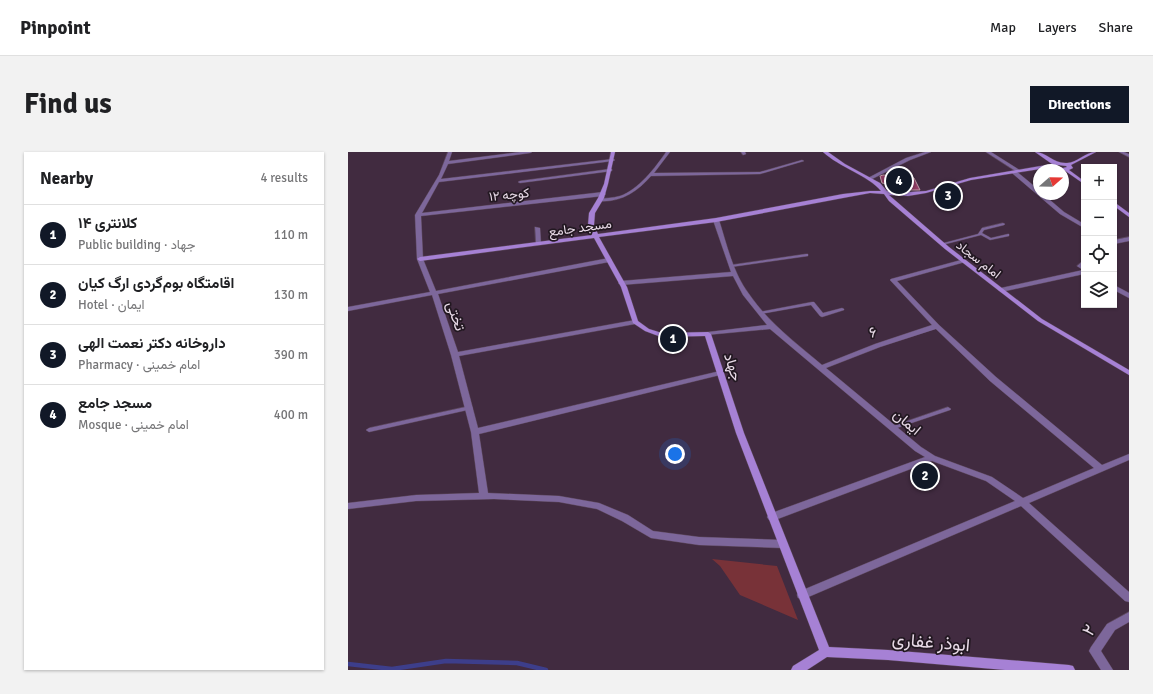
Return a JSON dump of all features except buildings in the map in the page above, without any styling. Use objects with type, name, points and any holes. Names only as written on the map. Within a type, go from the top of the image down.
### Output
[{"type":"street","points":[[418,215],[438,181],[450,152]]},
{"type":"street","points":[[445,163],[530,152]]},
{"type":"street","name":"کوچه ۱۲","points":[[418,215],[601,197],[615,199],[624,196],[633,190],[649,175],[668,152]]},
{"type":"street","name":"امام سجاد","points":[[825,152],[844,165],[870,178],[878,184],[885,193],[942,244],[1040,320],[1128,371]]},
{"type":"street","points":[[870,178],[908,159],[929,152]]},
{"type":"street","points":[[988,152],[1017,171],[1033,186]]},
{"type":"street","points":[[1036,152],[1053,164]]},
{"type":"street","points":[[1069,166],[1094,152]]},
{"type":"street","points":[[1121,152],[1129,156]]},
{"type":"street","points":[[438,181],[613,156],[601,197],[592,213],[591,225],[621,283],[635,322],[647,330],[661,335],[708,334],[772,327]]},
{"type":"street","points":[[649,175],[760,173],[802,161]]},
{"type":"street","name":"مسجد جامع","points":[[420,259],[716,220],[870,192],[908,194],[926,192],[970,180],[1033,168]]},
{"type":"street","points":[[1069,169],[1081,180]]},
{"type":"street","points":[[520,182],[610,170]]},
{"type":"street","points":[[1048,200],[1062,213],[1081,224]]},
{"type":"street","points":[[1117,206],[1129,215]]},
{"type":"street","name":"تختی","points":[[418,215],[420,259],[434,293],[455,355],[470,408],[484,496]]},
{"type":"street","name":"ایمان","points":[[716,220],[733,270],[745,294],[772,327],[918,449],[932,458],[989,479],[1022,502],[1129,598]]},
{"type":"street","points":[[537,228],[539,244]]},
{"type":"street","points":[[1117,241],[1129,239]]},
{"type":"street","points":[[348,308],[609,260]]},
{"type":"street","points":[[963,261],[893,280],[937,326],[994,379],[1101,469]]},
{"type":"street","points":[[621,283],[733,270]]},
{"type":"street","points":[[1001,290],[1081,273]]},
{"type":"street","points":[[1117,289],[1129,296]]},
{"type":"street","points":[[455,355],[635,322]]},
{"type":"street","name":"۶","points":[[820,368],[870,347],[937,326]]},
{"type":"street","name":"جهاد","points":[[708,334],[740,433],[825,652]]},
{"type":"street","points":[[475,432],[720,373]]},
{"type":"street","points":[[802,595],[1129,457]]},
{"type":"street","points":[[772,517],[932,458]]},
{"type":"street","points":[[348,506],[416,498],[484,496],[559,499],[599,506],[625,518],[651,534],[699,541],[782,544]]},
{"type":"street","name":"۲","points":[[1107,670],[1096,651],[1111,627],[1129,617]]},
{"type":"street","points":[[797,670],[825,652]]},
{"type":"street","name":"ابوذر غفاری","points":[[825,652],[888,655],[1069,670]]},
{"type":"lane","points":[[982,234],[980,233],[983,229],[1003,224]]},
{"type":"lane","points":[[942,244],[982,234],[990,238],[1008,235]]},
{"type":"lane","points":[[733,270],[806,255]]},
{"type":"lane","points":[[760,313],[812,303],[822,315],[842,309]]},
{"type":"lane","points":[[369,430],[470,408]]},
{"type":"lane","points":[[892,428],[948,409]]},
{"type":"shaded area","points":[[712,559],[777,566],[798,620],[740,595],[720,566]]},
{"type":"waterway","points":[[348,664],[392,669],[446,661],[517,663],[546,670]]},
{"type":"place","name":"مسجد جامع","points":[[899,181]]},
{"type":"place","name":"داروخانه دکتر نعمت الهی","points":[[948,196]]},
{"type":"place","name":"کلانتری ۱۴","points":[[673,339]]},
{"type":"place","name":"اقامتگاه بوم‌گردی ارگ کیان","points":[[925,476]]}]
